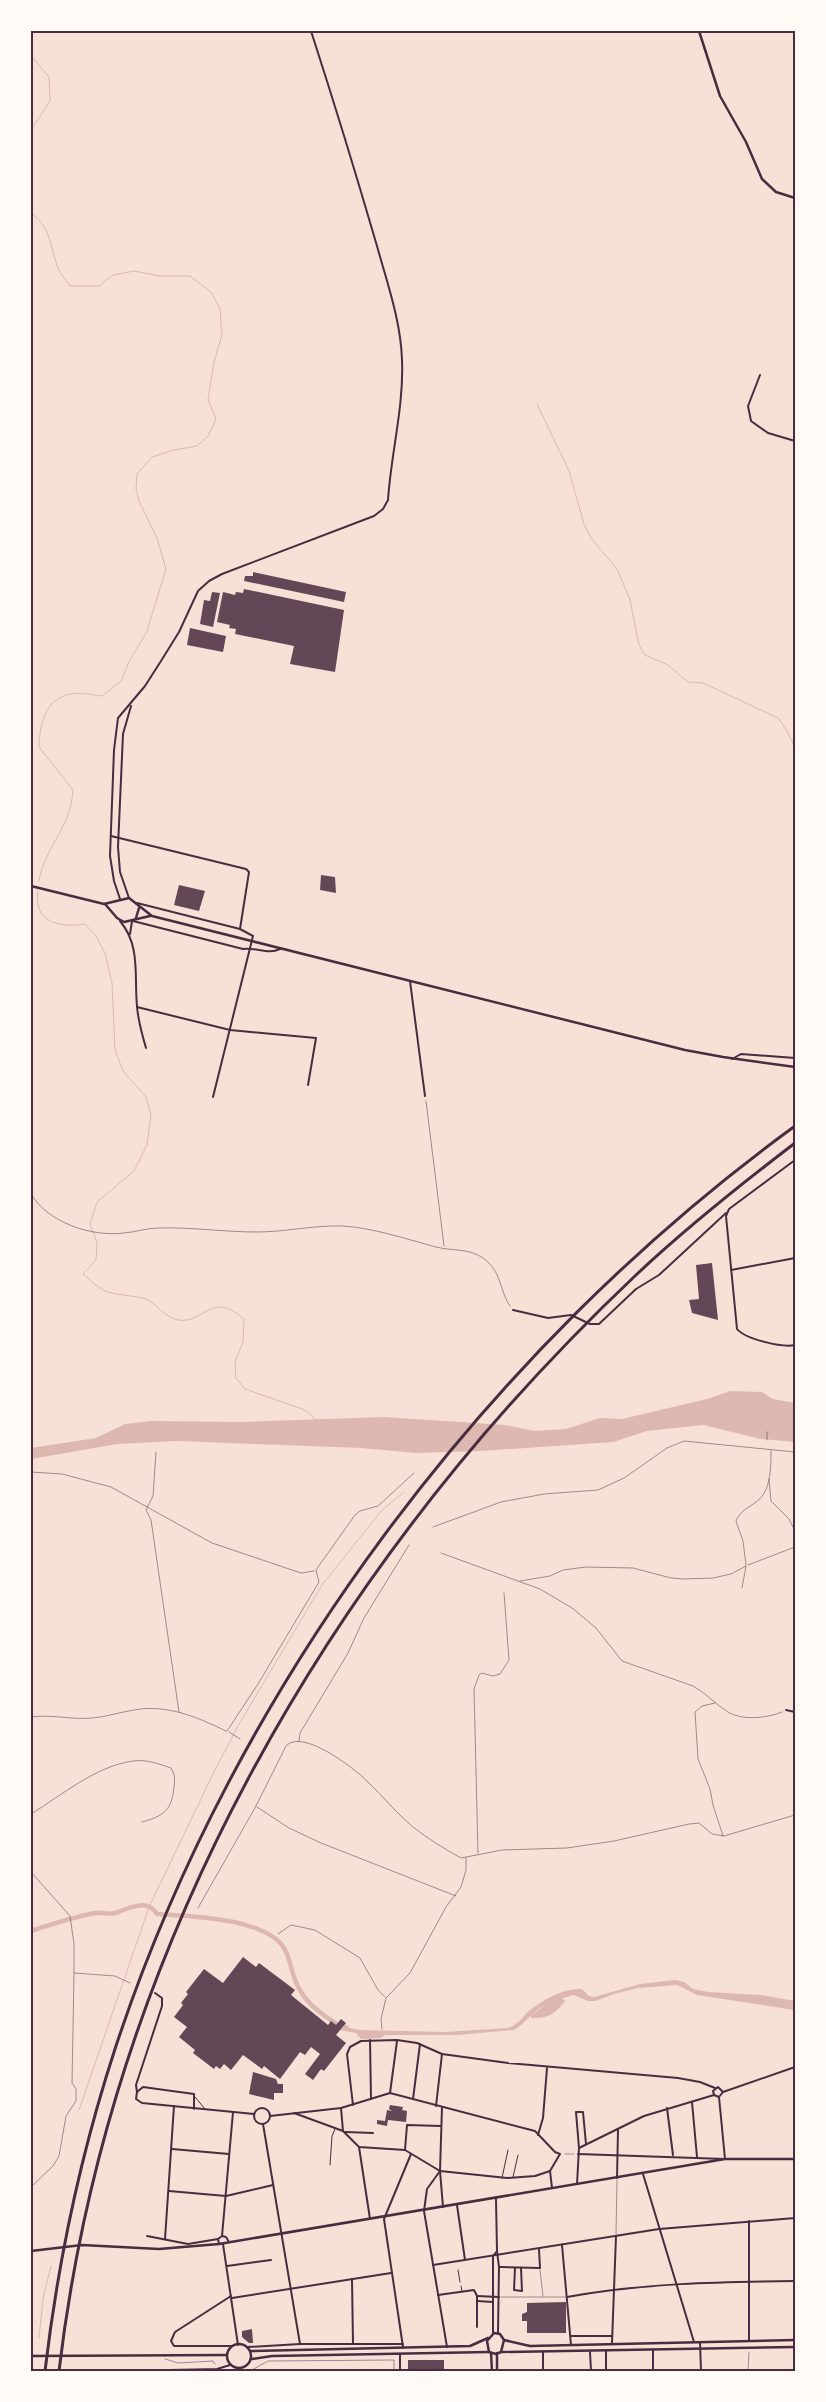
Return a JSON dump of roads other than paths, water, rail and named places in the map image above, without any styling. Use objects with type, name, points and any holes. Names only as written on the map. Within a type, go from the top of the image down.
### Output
[{"type":"highway","points":[[45,2371],[59,2272],[81,2171],[102,2092],[132,2000],[178,1887],[216,1808],[273,1704],[324,1623],[396,1520],[462,1438],[557,1332],[688,1210],[795,1126]]},
{"type":"highway","points":[[59,2371],[73,2274],[93,2180],[123,2070],[145,2004],[175,1928],[242,1788],[285,1711],[335,1632],[394,1547],[473,1446],[551,1360],[630,1282],[694,1224],[795,1143]]},
{"type":"main road","points":[[699,31],[720,96],[746,142],[762,179],[776,192],[795,198]]},
{"type":"main road","points":[[31,886],[104,904],[117,902]]},
{"type":"main road","points":[[114,913],[117,902],[120,899],[129,898],[152,916],[252,942],[685,1050],[732,1059],[795,1067]]},
{"type":"main road","points":[[104,904],[119,920],[127,923],[136,918],[152,916]]},
{"type":"main road","points":[[136,918],[139,907]]},
{"type":"main road","points":[[31,2251],[93,2245],[159,2249],[223,2244],[725,2159],[795,2159]]},
{"type":"main road","points":[[251,2351],[403,2346],[474,2346],[493,2333],[498,2333],[504,2340],[530,2346],[795,2340]]},
{"type":"main road","points":[[488,2338],[486,2344],[490,2352],[492,2371]]},
{"type":"main road","points":[[497,2371],[499,2352],[504,2340]]},
{"type":"main road","points":[[233,2346],[248,2346],[252,2359],[247,2366],[239,2369],[230,2365],[226,2355],[233,2346]]},
{"type":"main road","points":[[252,2359],[272,2356],[795,2347]]},
{"type":"main road","points":[[31,2356],[226,2355]]},
{"type":"street","points":[[120,899],[111,869],[114,738],[118,718],[145,686],[179,632],[202,586],[222,574],[374,516],[383,509],[388,500],[402,382],[400,340],[391,296],[368,215],[311,31]]},
{"type":"street","points":[[760,375],[748,406],[751,421],[768,433],[795,440]]},
{"type":"street","points":[[129,898],[120,872],[118,837],[123,734],[131,704]]},
{"type":"street","points":[[118,718],[122,717],[126,720]]},
{"type":"street","points":[[111,836],[246,869],[249,872],[240,929]]},
{"type":"street","points":[[137,903],[240,929],[253,936],[213,1097]]},
{"type":"street","points":[[119,920],[130,934]]},
{"type":"street","points":[[146,1048],[137,1007],[136,958],[130,934],[132,921],[242,949],[250,948],[272,952],[280,949]]},
{"type":"street","points":[[410,981],[425,1096]]},
{"type":"street","points":[[137,1007],[230,1030],[316,1038],[308,1085]]},
{"type":"street","points":[[31,1021],[31,1034]]},
{"type":"street","points":[[732,1059],[742,1054],[795,1058]]},
{"type":"street","points":[[513,1310],[548,1318],[572,1315],[590,1324],[599,1324],[636,1289],[659,1274],[727,1211],[795,1160]]},
{"type":"street","points":[[727,1211],[731,1270],[739,1332],[787,1347],[795,1345]]},
{"type":"street","points":[[731,1270],[795,1259]]},
{"type":"street","points":[[786,1710],[795,1712]]},
{"type":"street","points":[[155,1993],[162,1998],[162,2006],[136,2085],[136,2099],[142,2103],[254,2114]]},
{"type":"street","points":[[370,2040],[371,2099]]},
{"type":"street","points":[[353,2105],[346,2054],[350,2047],[361,2041],[370,2040],[397,2040],[420,2044],[442,2054],[548,2067],[678,2078],[721,2088],[723,2092]]},
{"type":"street","points":[[390,2093],[397,2040]]},
{"type":"street","points":[[414,2099],[420,2044]]},
{"type":"street","points":[[436,2106],[442,2054]]},
{"type":"street","points":[[538,2135],[543,2118],[548,2067]]},
{"type":"street","points":[[578,2154],[725,2159],[719,2097],[723,2092],[795,2067]]},
{"type":"street","points":[[137,2092],[143,2087],[194,2094],[206,2110]]},
{"type":"street","points":[[714,2095],[715,2088]]},
{"type":"street","points":[[270,2116],[341,2108],[390,2093],[414,2099],[535,2131],[560,2154],[550,2171],[552,2188]]},
{"type":"street","points":[[579,2148],[644,2116],[714,2095],[719,2097]]},
{"type":"street","points":[[194,2096],[194,2109]]},
{"type":"street","points":[[692,2102],[697,2157]]},
{"type":"street","points":[[165,2239],[174,2106]]},
{"type":"street","points":[[442,2107],[440,2172],[443,2207]]},
{"type":"street","points":[[254,2114],[259,2109],[264,2108],[270,2116]]},
{"type":"street","points":[[341,2108],[344,2132]]},
{"type":"street","points":[[667,2108],[674,2156]]},
{"type":"street","points":[[146,2236],[188,2244],[218,2239],[222,2236],[233,2112]]},
{"type":"street","points":[[577,2184],[579,2148],[576,2112],[583,2112],[586,2145]]},
{"type":"street","points":[[292,2113],[344,2132],[360,2147],[370,2219]]},
{"type":"street","points":[[254,2114],[256,2122],[263,2124]]},
{"type":"street","points":[[263,2124],[267,2122],[270,2116]]},
{"type":"street","points":[[263,2124],[300,2344]]},
{"type":"street","points":[[405,2150],[407,2126],[441,2126]]},
{"type":"street","points":[[330,2165],[332,2136],[335,2128]]},
{"type":"street","points":[[617,2178],[618,2130]]},
{"type":"street","points":[[344,2132],[373,2133]]},
{"type":"street","points":[[360,2147],[405,2150],[440,2172],[513,2178],[535,2176],[550,2171]]},
{"type":"street","points":[[171,2149],[229,2154]]},
{"type":"street","points":[[502,2178],[508,2150]]},
{"type":"street","points":[[248,2346],[354,2344],[403,2346],[391,2273],[385,2217],[411,2154]]},
{"type":"street","points":[[513,2178],[518,2154]]},
{"type":"street","points":[[440,2172],[427,2189],[424,2210],[446,2347]]},
{"type":"street","points":[[643,2174],[694,2342]]},
{"type":"street","points":[[168,2191],[226,2196],[273,2185]]},
{"type":"street","points":[[493,2333],[493,2256],[496,2251],[496,2199]]},
{"type":"street","points":[[457,2205],[465,2260]]},
{"type":"street","points":[[433,2264],[540,2249],[659,2229],[795,2218]]},
{"type":"street","points":[[749,2221],[749,2341]]},
{"type":"street","points":[[222,2236],[229,2242]]},
{"type":"street","points":[[612,2343],[616,2236]]},
{"type":"street","points":[[218,2239],[219,2244]]},
{"type":"street","points":[[223,2244],[238,2345]]},
{"type":"street","points":[[562,2245],[572,2336],[571,2345]]},
{"type":"street","points":[[499,2268],[540,2268],[540,2249]]},
{"type":"street","points":[[496,2251],[499,2255],[498,2333]]},
{"type":"street","points":[[227,2266],[271,2260]]},
{"type":"street","points":[[457,2261],[458,2266]]},
{"type":"street","points":[[515,2268],[514,2290],[522,2291],[521,2268]]},
{"type":"street","points":[[458,2270],[460,2282]]},
{"type":"street","points":[[233,2346],[174,2346],[171,2341],[175,2332],[231,2297],[391,2273]]},
{"type":"street","points":[[352,2279],[354,2344]]},
{"type":"street","points":[[568,2297],[614,2289],[677,2283],[795,2280]]},
{"type":"street","points":[[461,2286],[462,2291]]},
{"type":"street","points":[[438,2295],[474,2290],[476,2296],[477,2327]]},
{"type":"street","points":[[476,2296],[499,2297]]},
{"type":"street","points":[[476,2302],[493,2302]]},
{"type":"street","points":[[572,2336],[612,2336]]},
{"type":"street","points":[[700,2342],[701,2371]]},
{"type":"street","points":[[653,2350],[653,2371]]},
{"type":"street","points":[[606,2351],[606,2371]]},
{"type":"street","points":[[543,2352],[543,2371]]},
{"type":"street","points":[[590,2352],[591,2371]]},
{"type":"street","points":[[400,2354],[400,2371]]},
{"type":"street","points":[[122,2371],[218,2369],[230,2365]]},
{"type":"lane","points":[[616,2236],[617,2178]]},
{"type":"lane","points":[[540,2268],[543,2297]]},
{"type":"lane","points":[[499,2297],[568,2297]]},
{"type":"waterway","points":[[31,56],[49,77],[50,101],[31,130]]},
{"type":"waterway","points":[[31,213],[42,223],[50,241],[58,269],[70,286],[99,286],[113,275],[134,271],[160,276],[190,276],[211,292],[220,309],[222,335],[214,362],[208,400],[216,419],[208,436],[197,446],[174,450],[152,457],[137,474],[136,489],[139,501],[157,538],[166,569],[147,631],[129,662],[121,681],[102,696],[78,693],[61,697],[49,707],[42,722],[39,747],[73,790],[68,816],[46,858],[39,881]]},
{"type":"waterway","points":[[537,404],[569,471],[584,524],[591,538],[617,569],[630,600],[639,645],[645,655],[668,665],[688,682],[703,683],[778,718],[795,748]]},
{"type":"waterway","points":[[38,891],[38,902],[44,917],[58,924],[85,924],[96,936],[105,953],[112,983],[115,1050],[123,1071],[146,1097],[151,1115],[147,1145],[134,1171],[97,1202],[90,1224],[97,1243],[96,1260],[83,1274],[105,1291],[146,1299],[168,1316],[178,1320],[187,1320],[215,1308],[223,1307],[233,1311],[244,1319],[243,1342],[235,1361],[236,1378],[245,1389],[305,1410],[316,1420]]},
{"type":"waterway","points":[[79,2110],[149,1907],[239,1724],[322,1585],[382,1510],[404,1492]]},
{"type":"waterway","points":[[31,1931],[87,1915],[98,1913],[113,1914],[131,1907],[143,1905],[153,1909],[157,1914],[226,1920],[261,1930],[275,1938],[286,1951],[297,1985],[307,2000],[318,2011],[340,2026]]},
{"type":"waterway","points":[[39,2338],[43,2298],[51,2266]]}]
